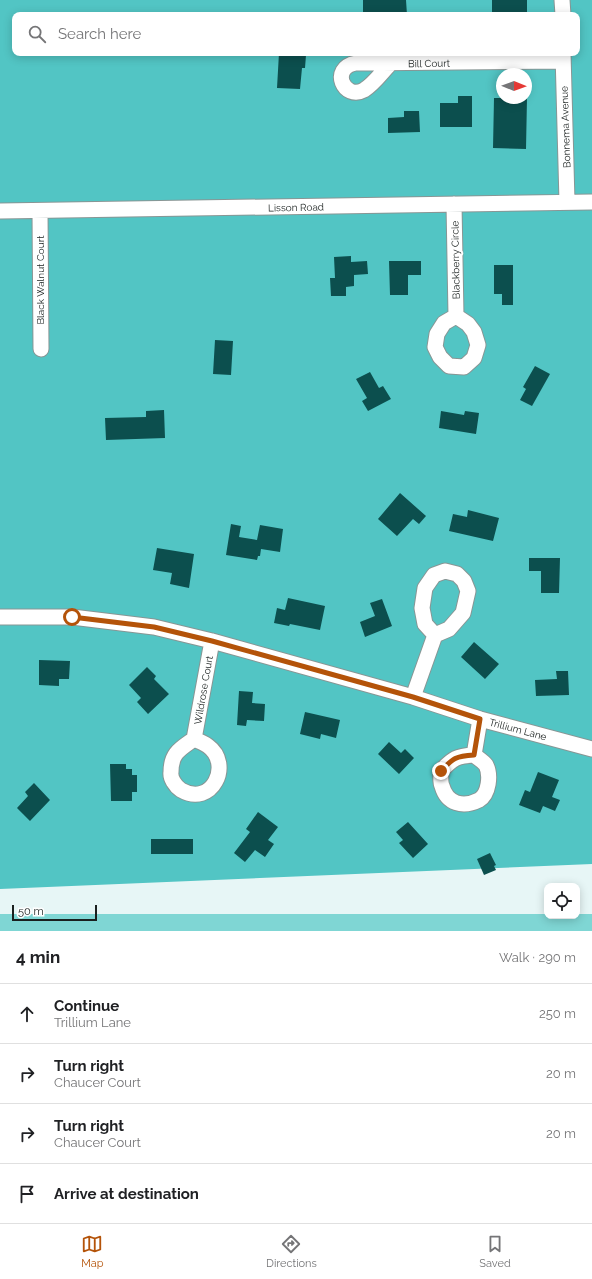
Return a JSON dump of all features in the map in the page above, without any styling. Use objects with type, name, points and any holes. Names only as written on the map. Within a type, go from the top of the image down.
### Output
[{"type":"street","points":[[562,0],[562,12]]},
{"type":"street","name":"Bill Court","points":[[391,63],[563,57]]},
{"type":"street","name":"Bonnema Avenue","points":[[563,57],[567,202]]},
{"type":"street","name":"Lisson Road","points":[[0,211],[592,202]]},
{"type":"street","name":"Blackberry Circle","points":[[454,204],[456,316]]},
{"type":"street","name":"Black Walnut Court","points":[[40,211],[41,349]]},
{"type":"street","name":"Trillium Lane","points":[[0,617],[72,617],[154,627],[212,641],[413,697],[480,719],[592,749]]},
{"type":"street","points":[[413,697],[435,635]]},
{"type":"street","name":"Wildrose Court","points":[[194,739],[212,641]]},
{"type":"street","points":[[474,755],[480,719]]},
{"type":"shaded area","points":[[0,0],[592,0],[592,864],[0,889]]},
{"type":"shaded area","points":[[0,914],[544,914],[544,919],[580,919],[580,914],[592,914],[592,931],[0,931]]},
{"type":"building","points":[[363,0],[406,0],[407,12],[363,12]]},
{"type":"building","points":[[492,0],[527,0],[527,12],[492,12]]},
{"type":"building","points":[[279,56],[306,56],[305,68],[302,68],[300,89],[277,88]]},
{"type":"building","points":[[458,96],[472,96],[472,127],[440,127],[440,103],[458,103]]},
{"type":"building","points":[[494,98],[496,98],[496,104],[527,104],[526,149],[493,148]]},
{"type":"building","points":[[404,111],[419,111],[420,132],[388,133],[388,118],[404,117]]},
{"type":"building","points":[[351,256],[351,262],[367,261],[368,274],[354,275],[354,286],[346,287],[346,296],[331,296],[330,278],[335,278],[334,257]]},
{"type":"building","points":[[389,261],[421,261],[421,275],[408,275],[408,295],[390,295]]},
{"type":"building","points":[[494,265],[513,265],[513,305],[502,305],[502,294],[494,294]]},
{"type":"building","points":[[215,340],[233,341],[231,375],[213,374]]},
{"type":"building","points":[[535,366],[550,374],[532,406],[520,400],[526,389],[523,387]]},
{"type":"building","points":[[370,372],[379,388],[383,386],[391,399],[368,411],[362,401],[367,398],[356,379]]},
{"type":"building","points":[[164,410],[165,438],[106,440],[105,418],[146,417],[146,411]]},
{"type":"building","points":[[441,411],[464,415],[465,411],[479,413],[476,434],[439,428]]},
{"type":"building","points":[[400,493],[426,516],[419,524],[413,519],[397,536],[378,519]]},
{"type":"building","points":[[468,510],[499,518],[493,541],[449,531],[453,514],[467,517]]},
{"type":"building","points":[[231,524],[241,526],[239,537],[257,540],[260,525],[283,529],[280,552],[261,549],[260,556],[258,556],[257,560],[226,555]]},
{"type":"building","points":[[157,548],[194,554],[189,588],[170,584],[172,573],[153,570]]},
{"type":"building","points":[[529,558],[560,558],[559,593],[541,593],[541,571],[529,571]]},
{"type":"building","points":[[288,598],[325,606],[320,630],[290,624],[289,626],[274,623],[277,608],[285,610]]},
{"type":"building","points":[[382,599],[392,626],[365,637],[360,622],[375,616],[370,603]]},
{"type":"building","points":[[474,642],[499,664],[485,679],[461,657]]},
{"type":"building","points":[[39,660],[70,661],[69,679],[59,679],[59,686],[39,685]]},
{"type":"building","points":[[147,667],[156,676],[154,679],[169,694],[148,714],[137,702],[141,698],[129,685]]},
{"type":"building","points":[[556,671],[568,671],[569,695],[536,696],[535,680],[557,679]]},
{"type":"building","points":[[239,691],[253,692],[252,703],[265,704],[264,721],[247,720],[246,726],[237,725]]},
{"type":"building","points":[[305,712],[340,720],[336,738],[321,734],[320,739],[300,734]]},
{"type":"building","points":[[389,742],[401,753],[405,749],[414,758],[399,774],[378,754]]},
{"type":"building","points":[[110,764],[126,764],[126,769],[132,769],[132,775],[137,775],[137,792],[132,792],[132,801],[111,801]]},
{"type":"building","points":[[538,772],[559,780],[552,797],[560,800],[555,811],[543,806],[540,813],[519,805],[525,790],[530,792]]},
{"type":"building","points":[[34,783],[50,800],[30,821],[17,808],[28,796],[25,792]]},
{"type":"building","points":[[258,812],[278,827],[268,840],[274,844],[265,857],[255,850],[245,862],[234,853],[250,832],[246,829]]},
{"type":"building","points":[[408,822],[428,844],[413,858],[399,843],[403,840],[396,832]]},
{"type":"building","points":[[151,839],[193,839],[193,854],[151,854]]},
{"type":"building","points":[[490,853],[496,865],[494,866],[496,870],[484,875],[477,859]]},
{"type":"route","points":[[72,617],[154,627],[212,641],[413,697],[480,719],[474,755],[460,756],[450,761],[441,771]]}]
